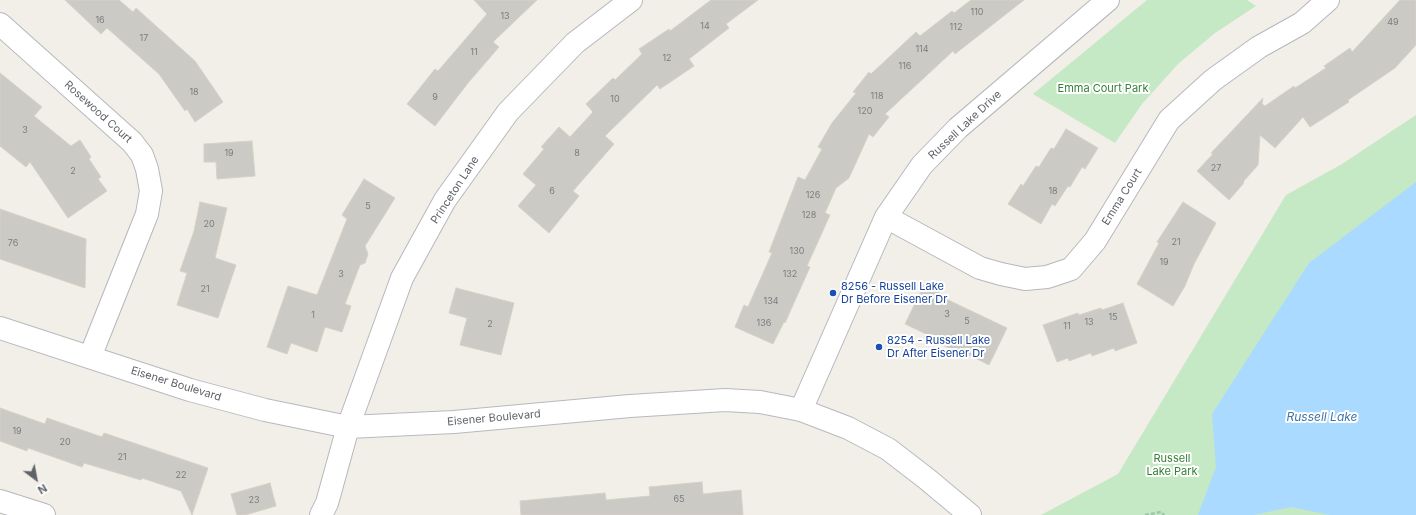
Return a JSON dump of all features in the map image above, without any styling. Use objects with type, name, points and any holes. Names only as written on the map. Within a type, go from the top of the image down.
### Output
[{"type":"street","name":"Princeton Lane","points":[[321,515],[327,503],[348,427],[402,278],[445,200],[508,112],[575,43],[631,0]]},
{"type":"street","name":"Russell Lake Drive","points":[[801,410],[886,217],[922,165],[958,128],[1108,0]]},
{"type":"street","name":"Emma Court","points":[[886,217],[980,268],[1001,274],[1025,279],[1048,277],[1071,269],[1095,241],[1169,120],[1213,80],[1259,48],[1302,23],[1328,0]]},
{"type":"street","name":"Rosewood Court","points":[[0,24],[132,142],[142,155],[147,169],[151,191],[146,214],[90,357]]},
{"type":"street","name":"Eisener Boulevard","points":[[0,328],[190,390],[265,410],[348,427],[454,422],[630,406],[725,400],[760,402],[801,410],[848,428],[888,449],[970,515]]},
{"type":"street","points":[[0,501],[44,515]]},
{"type":"path","points":[[1145,515],[1161,512],[1164,515]]},
{"type":"green space","name":"Emma Court Park","points":[[1147,0],[1247,0],[1256,6],[1215,33],[1178,64],[1142,104],[1115,143],[1033,94]]},
{"type":"green space","name":"Russell Lake","points":[[1416,115],[1416,515],[1041,515],[1118,474],[1286,195],[1342,164]]},
{"type":"water","name":"Russell Lake","points":[[1416,182],[1416,515],[1330,515],[1291,507],[1254,515],[1198,515],[1216,467],[1212,414],[1309,263]]},
{"type":"building","points":[[65,0],[119,0],[133,12],[136,8],[195,61],[223,102],[195,122],[187,109],[185,111],[159,74],[107,28],[101,34]]},
{"type":"building","points":[[474,0],[537,0],[493,42],[499,47],[468,83],[435,126],[407,104],[435,69],[438,71],[487,14]]},
{"type":"building","points":[[711,0],[758,0],[726,24],[729,28],[689,59],[694,66],[660,89],[657,85],[605,136],[614,144],[573,191],[579,196],[549,233],[518,206],[536,185],[523,174],[544,149],[541,147],[559,127],[570,137],[593,112],[586,104],[613,78],[615,80],[642,54],[639,49],[669,29],[670,31]]},
{"type":"building","points":[[971,0],[1024,0],[955,54],[953,51],[885,114],[889,117],[873,137],[869,134],[849,178],[836,188],[825,213],[830,215],[807,266],[810,267],[785,323],[784,322],[773,344],[735,327],[744,305],[748,307],[772,253],[769,252],[798,177],[805,180],[822,149],[818,147],[832,123],[856,93],[853,92],[869,72],[871,74],[916,32],[920,36],[952,11],[954,13]]},
{"type":"building","points":[[1400,0],[1416,0],[1416,45],[1395,68],[1348,100],[1349,102],[1310,127],[1303,117],[1275,148],[1260,135],[1258,165],[1229,200],[1197,171],[1213,154],[1211,153],[1263,98],[1262,104],[1265,106],[1294,86],[1295,88],[1326,68],[1324,66],[1350,48],[1352,52]]},
{"type":"building","points":[[0,73],[42,107],[34,116],[71,146],[80,140],[91,157],[89,159],[101,177],[98,179],[107,191],[68,218],[30,162],[26,167],[0,146]]},
{"type":"building","points":[[1066,129],[1098,148],[1085,169],[1082,167],[1070,187],[1068,186],[1055,206],[1052,204],[1041,224],[1008,204],[1021,184],[1023,186],[1036,166],[1039,167],[1051,148],[1054,149]]},
{"type":"building","points":[[252,141],[255,176],[217,179],[216,162],[204,162],[204,144]]},
{"type":"building","points":[[364,179],[395,198],[365,246],[368,254],[365,263],[360,265],[345,304],[351,306],[342,332],[325,327],[317,352],[291,343],[287,354],[267,347],[288,286],[317,295],[347,219],[342,215]]},
{"type":"building","points":[[200,202],[227,208],[215,258],[236,265],[218,318],[177,305],[187,273],[180,271],[194,231]]},
{"type":"building","points":[[1183,202],[1216,223],[1194,264],[1185,286],[1173,306],[1137,284],[1159,243],[1157,242]]},
{"type":"building","points":[[0,209],[86,239],[85,288],[0,259]]},
{"type":"building","points":[[924,285],[946,296],[944,298],[1007,328],[989,365],[969,355],[968,356],[924,337],[926,334],[905,324]]},
{"type":"building","points":[[456,288],[514,303],[501,355],[460,345],[467,318],[449,313]]},
{"type":"building","points":[[1123,303],[1137,343],[1115,351],[1114,348],[1092,356],[1091,353],[1069,361],[1068,358],[1057,362],[1043,325],[1078,313],[1079,315],[1101,308],[1102,310]]},
{"type":"building","points":[[0,408],[45,424],[47,418],[102,437],[104,433],[208,468],[192,515],[181,491],[142,478],[141,480],[84,463],[82,467],[28,448],[27,451],[0,441]]},
{"type":"building","points":[[702,482],[703,494],[741,490],[743,515],[521,515],[520,501],[605,493],[606,500],[650,496],[649,487]]},
{"type":"building","points":[[270,483],[276,506],[245,515],[237,515],[231,494]]},
{"type":"place","name":"8256 - Russell Lake Dr Before Eisener Dr","points":[[833,293]]},
{"type":"place","name":"8254 - Russell Lake Dr After Eisener Dr","points":[[879,347]]},
{"type":"park label","name":"Russell Lake Park","points":[[1172,465]]}]
